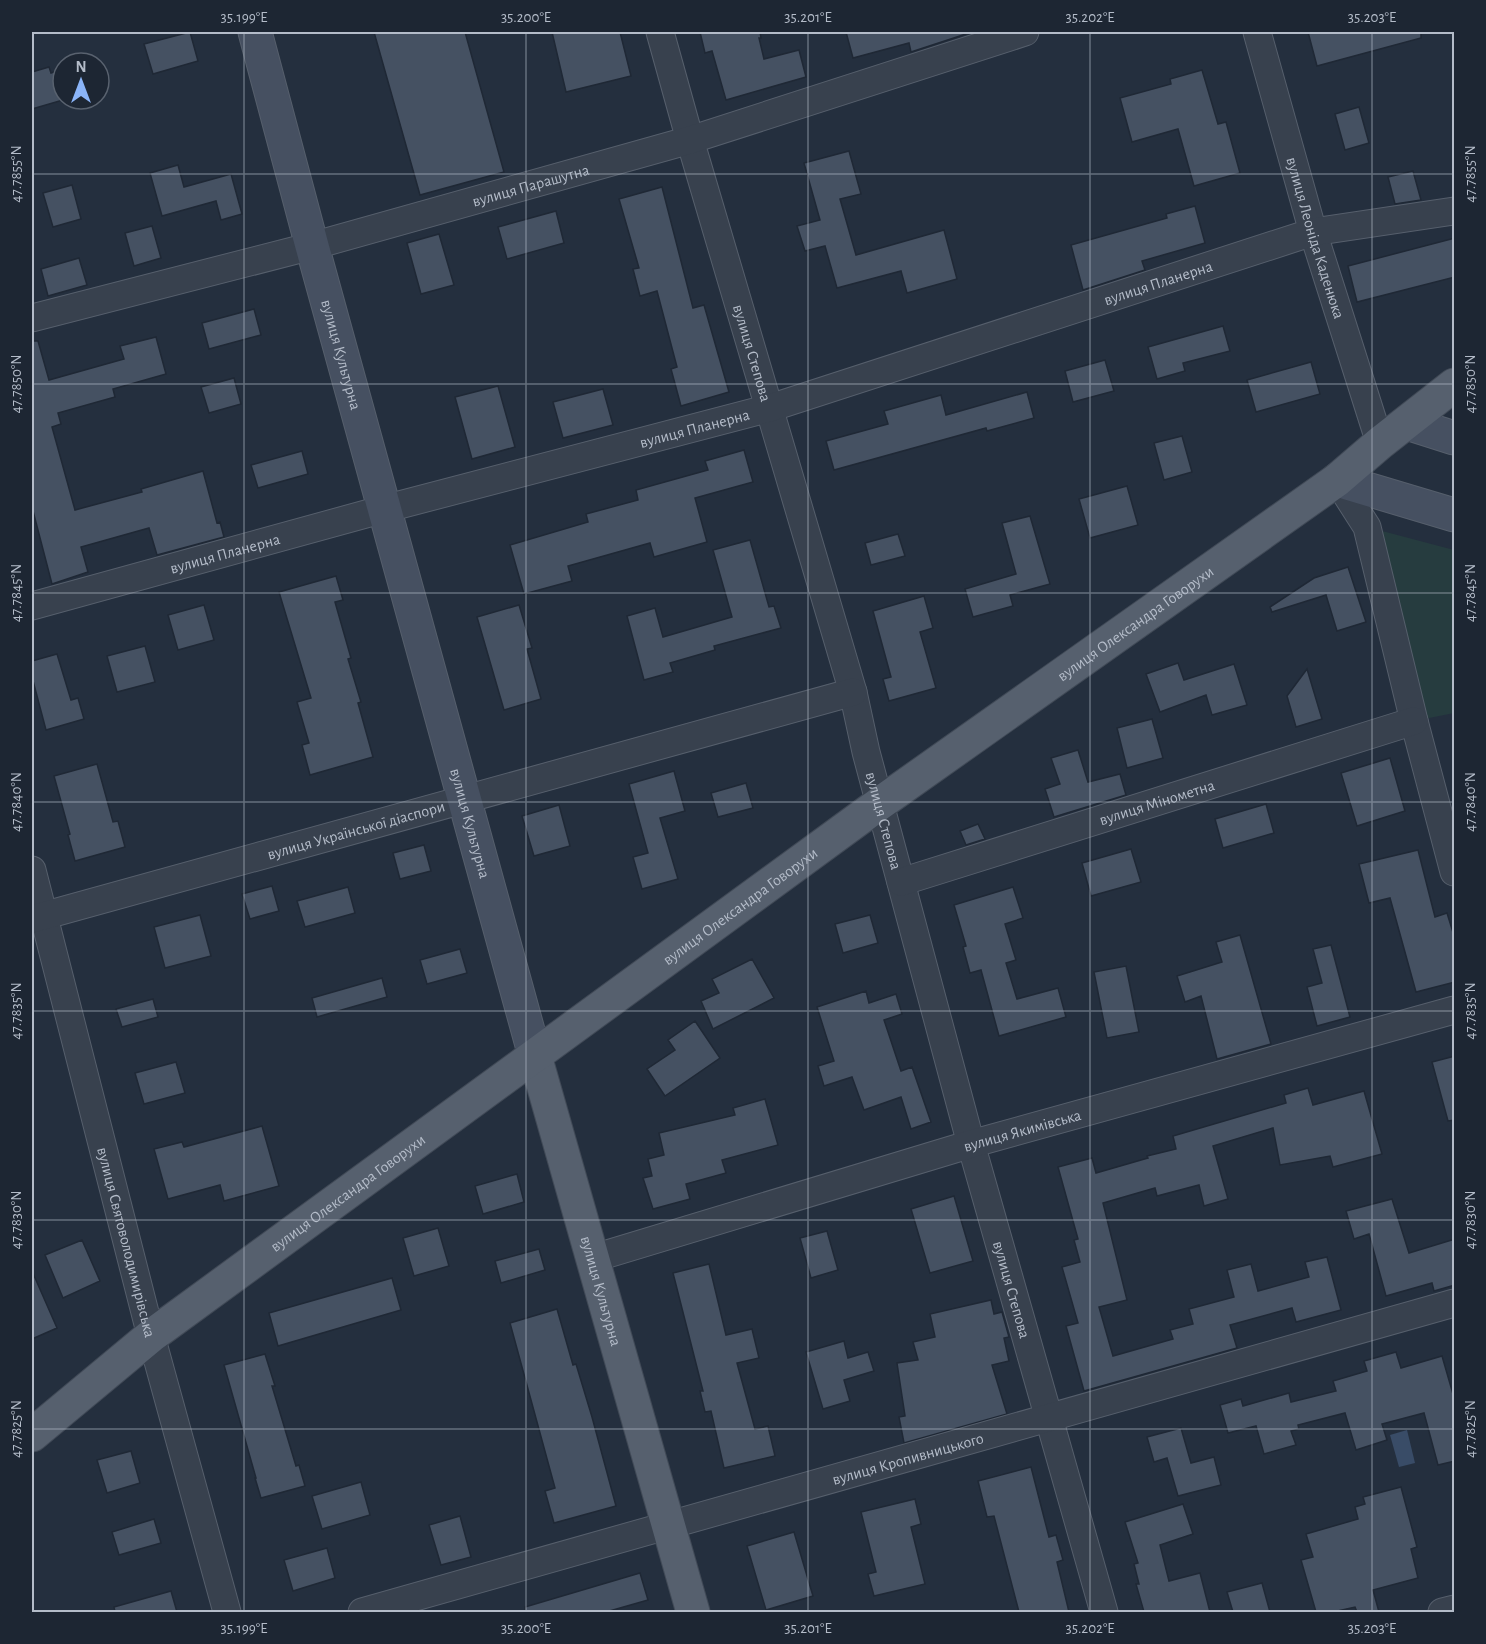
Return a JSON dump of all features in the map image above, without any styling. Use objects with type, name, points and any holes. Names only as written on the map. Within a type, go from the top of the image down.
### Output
[{"type":"main road","name":"вулиця Олександра Говорухи","points":[[32,1435],[151,1336],[879,804],[1337,480],[1380,443],[1455,386]]},
{"type":"main road","name":"вулиця Культурна","points":[[535,1056],[693,1612]]},
{"type":"street","name":"вулиця Культурна","points":[[255,32],[535,1056]]},
{"type":"street","name":"вулиця Степова","points":[[660,32],[853,692],[879,804],[971,1144],[1104,1612]]},
{"type":"street","name":"вулиця Парашутна","points":[[32,318],[312,246],[690,140],[1025,32]]},
{"type":"street","name":"вулиця Леоніда Каденюка","points":[[1257,32],[1313,232],[1380,443]]},
{"type":"street","name":"вулиця Планерна","points":[[32,606],[384,509],[770,408],[1313,232],[1455,211]]},
{"type":"street","points":[[1407,423],[1455,438]]},
{"type":"street","points":[[1337,480],[1455,515]]},
{"type":"street","points":[[1337,480],[1367,527],[1414,721],[1455,872]]},
{"type":"street","name":"вулиця Української діаспори","points":[[38,917],[853,692]]},
{"type":"street","name":"вулиця Мінометна","points":[[901,882],[1414,721]]},
{"type":"street","name":"вулиця Святоволодимирівська","points":[[32,870],[38,917],[227,1612]]},
{"type":"street","name":"вулиця Якимівська","points":[[591,1259],[971,1144],[1455,1010]]},
{"type":"street","name":"вулиця Кропивницького","points":[[362,1612],[1048,1420],[1455,1303]]},
{"type":"street","points":[[1442,1612],[1455,1609]]},
{"type":"green space","points":[[1367,527],[1454,550],[1454,713],[1414,721]]},
{"type":"water","points":[[1407,1430],[1415,1463],[1399,1467],[1390,1435]]},
{"type":"building","points":[[190,32],[198,61],[153,74],[144,44]]},
{"type":"building","points":[[374,32],[465,32],[504,172],[420,195]]},
{"type":"building","points":[[552,32],[620,32],[631,76],[566,92]]},
{"type":"building","points":[[700,32],[760,32],[761,38],[759,38],[764,59],[799,50],[806,77],[726,100],[712,51],[705,53]]},
{"type":"building","points":[[846,32],[972,32],[911,52],[909,43],[853,58]]},
{"type":"building","points":[[1308,32],[1421,32],[1421,38],[1317,66]]},
{"type":"building","points":[[49,67],[51,103],[32,109],[32,72]]},
{"type":"building","points":[[1202,70],[1218,124],[1226,122],[1240,173],[1194,186],[1178,129],[1132,142],[1120,98],[1171,84],[1170,79]]},
{"type":"building","points":[[1359,107],[1369,143],[1345,150],[1335,114]]},
{"type":"building","points":[[849,151],[861,194],[840,199],[856,255],[944,230],[957,279],[907,293],[901,271],[837,288],[825,246],[805,251],[797,226],[820,220],[804,163]]},
{"type":"building","points":[[178,165],[184,187],[231,174],[242,214],[221,220],[216,201],[162,216],[150,173]]},
{"type":"building","points":[[1413,171],[1421,200],[1395,204],[1388,177]]},
{"type":"building","points":[[72,185],[81,219],[53,227],[43,193]]},
{"type":"building","points":[[662,187],[693,308],[704,305],[729,392],[681,406],[671,369],[677,367],[657,291],[640,296],[633,269],[639,268],[619,199]]},
{"type":"building","points":[[1195,206],[1205,243],[1142,261],[1145,270],[1083,290],[1071,245],[1167,218],[1166,214]]},
{"type":"building","points":[[556,211],[564,243],[507,259],[498,227]]},
{"type":"building","points":[[152,226],[161,258],[134,266],[125,233]]},
{"type":"building","points":[[439,234],[454,285],[421,294],[407,243]]},
{"type":"building","points":[[1455,238],[1455,277],[1357,302],[1348,266]]},
{"type":"building","points":[[79,258],[87,285],[48,296],[41,269]]},
{"type":"building","points":[[254,309],[261,335],[209,349],[202,323]]},
{"type":"building","points":[[1223,326],[1230,351],[1183,363],[1185,371],[1157,379],[1148,347]]},
{"type":"building","points":[[156,337],[166,374],[113,389],[115,397],[58,413],[61,424],[52,427],[75,510],[142,492],[141,489],[203,471],[217,523],[220,522],[224,537],[157,555],[149,528],[81,547],[88,572],[52,584],[32,507],[32,341],[38,341],[49,380],[124,359],[120,346]]},
{"type":"building","points":[[1105,360],[1114,391],[1073,402],[1065,371]]},
{"type":"building","points":[[1311,362],[1320,394],[1256,412],[1247,380]]},
{"type":"building","points":[[234,378],[241,404],[209,413],[201,387]]},
{"type":"building","points":[[498,386],[515,447],[472,459],[455,397]]},
{"type":"building","points":[[603,389],[613,425],[563,438],[553,402]]},
{"type":"building","points":[[1027,392],[1034,418],[987,431],[986,428],[834,470],[826,441],[888,424],[884,411],[941,395],[946,415]]},
{"type":"building","points":[[1182,436],[1192,472],[1164,480],[1154,443]]},
{"type":"building","points":[[744,450],[753,482],[695,498],[707,542],[654,557],[650,543],[568,566],[572,581],[524,594],[510,545],[588,522],[586,514],[638,500],[636,490],[708,470],[705,461]]},
{"type":"building","points":[[302,451],[308,474],[258,488],[251,465]]},
{"type":"building","points":[[1127,486],[1138,525],[1090,538],[1079,499]]},
{"type":"building","points":[[1030,516],[1050,584],[1010,595],[1013,606],[973,617],[965,589],[1016,574],[1002,523]]},
{"type":"building","points":[[898,534],[905,556],[871,565],[865,543]]},
{"type":"building","points":[[750,540],[769,607],[774,606],[781,628],[714,646],[715,650],[670,663],[673,672],[644,680],[627,616],[655,608],[663,637],[732,617],[713,550]]},
{"type":"building","points":[[1348,567],[1366,622],[1337,631],[1326,595],[1272,612],[1270,607],[1314,578]]},
{"type":"building","points":[[336,576],[343,600],[335,602],[351,658],[348,659],[361,702],[358,703],[373,757],[310,775],[302,745],[309,743],[297,702],[311,698],[279,592]]},
{"type":"building","points":[[924,596],[933,628],[920,632],[936,688],[889,701],[883,679],[891,677],[873,611]]},
{"type":"building","points":[[204,605],[214,640],[178,650],[168,615]]},
{"type":"building","points":[[519,605],[532,648],[527,649],[541,699],[504,710],[477,617]]},
{"type":"building","points":[[145,646],[155,682],[117,692],[107,656]]},
{"type":"building","points":[[57,654],[71,700],[78,698],[84,719],[46,730],[32,677],[32,661]]},
{"type":"building","points":[[1178,663],[1184,680],[1234,664],[1247,705],[1212,715],[1206,695],[1160,712],[1146,674]]},
{"type":"building","points":[[1307,669],[1322,719],[1296,727],[1287,696]]},
{"type":"building","points":[[1152,719],[1163,758],[1127,768],[1117,728]]},
{"type":"building","points":[[1078,750],[1088,782],[1120,774],[1126,795],[1054,817],[1045,789],[1060,784],[1051,758]]},
{"type":"building","points":[[1390,758],[1405,811],[1357,826],[1341,773]]},
{"type":"building","points":[[97,764],[113,822],[118,821],[125,847],[75,861],[54,776]]},
{"type":"building","points":[[674,771],[685,811],[660,818],[678,879],[642,889],[633,857],[648,853],[629,784]]},
{"type":"building","points":[[746,783],[753,808],[718,817],[711,793]]},
{"type":"building","points":[[1266,804],[1274,833],[1223,848],[1215,819]]},
{"type":"building","points":[[559,805],[570,846],[534,856],[522,816]]},
{"type":"building","points":[[978,824],[985,839],[966,845],[960,831]]},
{"type":"building","points":[[424,845],[431,871],[400,879],[393,853]]},
{"type":"building","points":[[1131,849],[1141,882],[1091,896],[1082,863]]},
{"type":"building","points":[[1418,850],[1435,917],[1447,913],[1455,939],[1455,982],[1416,992],[1390,898],[1369,903],[1359,864]]},
{"type":"building","points":[[272,886],[279,911],[250,919],[242,894]]},
{"type":"building","points":[[348,887],[355,913],[305,927],[297,901]]},
{"type":"building","points":[[1013,887],[1023,918],[1005,924],[1016,960],[1006,963],[1017,999],[1058,988],[1066,1017],[999,1036],[981,970],[970,973],[963,947],[966,946],[954,905]]},
{"type":"building","points":[[200,915],[211,956],[165,968],[154,927]]},
{"type":"building","points":[[870,915],[878,943],[843,953],[835,924]]},
{"type":"building","points":[[1240,935],[1271,1044],[1217,1059],[1201,996],[1185,1002],[1177,976],[1222,962],[1216,942]]},
{"type":"building","points":[[1331,945],[1350,1017],[1317,1026],[1307,987],[1322,983],[1313,949]]},
{"type":"building","points":[[460,949],[467,973],[427,984],[420,960]]},
{"type":"building","points":[[752,959],[774,998],[713,1029],[701,1001],[719,993],[712,979]]},
{"type":"building","points":[[1126,966],[1139,1032],[1107,1038],[1094,972]]},
{"type":"building","points":[[382,978],[387,997],[317,1017],[312,998]]},
{"type":"building","points":[[866,991],[869,1003],[896,994],[902,1014],[884,1020],[901,1071],[912,1067],[931,1122],[911,1129],[901,1097],[864,1110],[852,1077],[824,1086],[818,1066],[834,1061],[817,1007]]},
{"type":"building","points":[[153,999],[158,1017],[122,1027],[116,1009]]},
{"type":"building","points":[[695,1021],[720,1058],[665,1096],[647,1069],[675,1050],[668,1040]]},
{"type":"building","points":[[1455,1056],[1455,1120],[1448,1121],[1432,1062]]},
{"type":"building","points":[[176,1062],[185,1093],[144,1104],[135,1073]]},
{"type":"building","points":[[1308,1088],[1313,1105],[1364,1091],[1382,1154],[1333,1167],[1330,1156],[1280,1165],[1273,1128],[1213,1146],[1228,1199],[1204,1206],[1199,1185],[1157,1196],[1155,1188],[1103,1203],[1127,1300],[1099,1307],[1113,1356],[1173,1339],[1170,1330],[1193,1324],[1189,1309],[1234,1297],[1227,1270],[1251,1264],[1258,1291],[1309,1277],[1305,1262],[1327,1257],[1341,1310],[1296,1322],[1292,1308],[1230,1325],[1237,1348],[1084,1391],[1066,1326],[1078,1323],[1062,1267],[1080,1262],[1074,1240],[1078,1239],[1058,1167],[1092,1158],[1096,1173],[1148,1158],[1147,1156],[1176,1149],[1173,1136],[1286,1103],[1284,1095]]},
{"type":"building","points":[[765,1099],[778,1145],[722,1160],[726,1173],[686,1184],[690,1199],[653,1209],[643,1178],[652,1176],[648,1159],[664,1155],[659,1133],[735,1115],[733,1108]]},
{"type":"building","points":[[262,1126],[279,1186],[224,1201],[220,1185],[168,1199],[154,1149],[182,1142],[184,1147]]},
{"type":"building","points":[[517,1174],[524,1202],[483,1214],[475,1186]]},
{"type":"building","points":[[954,1196],[973,1261],[930,1273],[911,1209]]},
{"type":"building","points":[[1392,1199],[1409,1253],[1455,1239],[1455,1285],[1434,1291],[1432,1283],[1386,1296],[1369,1234],[1354,1239],[1346,1211]]},
{"type":"building","points":[[438,1228],[449,1266],[414,1276],[403,1238]]},
{"type":"building","points":[[827,1231],[838,1270],[811,1278],[800,1238]]},
{"type":"building","points":[[82,1240],[100,1281],[63,1298],[45,1255]]},
{"type":"building","points":[[539,1249],[545,1270],[501,1283],[495,1261]]},
{"type":"building","points":[[709,1264],[726,1335],[752,1329],[759,1358],[737,1363],[755,1429],[768,1426],[775,1456],[724,1468],[711,1411],[705,1412],[700,1391],[703,1391],[673,1273]]},
{"type":"building","points":[[32,1271],[57,1328],[32,1339]]},
{"type":"building","points":[[392,1278],[401,1310],[278,1346],[269,1313]]},
{"type":"building","points":[[991,1300],[994,1314],[1002,1312],[1009,1337],[1004,1338],[1009,1361],[992,1365],[1007,1414],[904,1443],[899,1417],[905,1416],[897,1363],[918,1360],[913,1342],[935,1337],[930,1314]]},
{"type":"building","points":[[557,1309],[573,1365],[576,1364],[592,1417],[616,1506],[554,1523],[545,1491],[555,1488],[510,1323]]},
{"type":"building","points":[[844,1341],[848,1358],[868,1352],[874,1371],[844,1380],[850,1401],[823,1409],[806,1352]]},
{"type":"building","points":[[1396,1352],[1401,1368],[1442,1356],[1455,1401],[1455,1461],[1438,1465],[1424,1413],[1382,1424],[1387,1440],[1356,1450],[1345,1413],[1298,1425],[1299,1429],[1291,1431],[1296,1445],[1264,1454],[1256,1426],[1228,1433],[1220,1405],[1241,1399],[1243,1406],[1289,1393],[1291,1402],[1336,1391],[1333,1381],[1367,1371],[1364,1361]]},
{"type":"building","points":[[265,1354],[296,1466],[299,1465],[305,1486],[261,1498],[224,1365]]},
{"type":"building","points":[[1181,1428],[1191,1463],[1214,1457],[1221,1485],[1178,1496],[1167,1458],[1154,1462],[1147,1437]]},
{"type":"building","points":[[131,1451],[140,1483],[107,1493],[97,1460]]},
{"type":"building","points":[[1031,1467],[1049,1537],[1056,1535],[1063,1560],[1057,1562],[1069,1612],[1019,1612],[994,1516],[987,1517],[978,1481]]},
{"type":"building","points":[[361,1482],[370,1515],[322,1529],[312,1496]]},
{"type":"building","points":[[1401,1487],[1417,1547],[1411,1549],[1418,1578],[1373,1590],[1379,1612],[1357,1612],[1355,1607],[1333,1612],[1316,1612],[1301,1560],[1313,1557],[1306,1534],[1358,1519],[1355,1507],[1365,1504],[1363,1497]]},
{"type":"building","points":[[915,1499],[921,1524],[911,1527],[925,1584],[874,1596],[868,1574],[876,1572],[861,1512]]},
{"type":"building","points":[[1183,1504],[1193,1534],[1160,1545],[1169,1581],[1200,1573],[1210,1612],[1144,1612],[1136,1584],[1139,1584],[1134,1564],[1138,1563],[1125,1522]]},
{"type":"building","points":[[460,1516],[471,1557],[441,1565],[429,1525]]},
{"type":"building","points":[[154,1519],[161,1543],[119,1555],[112,1532]]},
{"type":"building","points":[[794,1532],[813,1596],[766,1610],[747,1546]]},
{"type":"building","points":[[327,1548],[335,1578],[293,1591],[284,1560]]},
{"type":"building","points":[[640,1573],[648,1600],[606,1612],[525,1612],[525,1607]]},
{"type":"building","points":[[1262,1583],[1270,1612],[1233,1612],[1227,1592]]},
{"type":"building","points":[[171,1591],[177,1612],[115,1612],[114,1607]]}]
